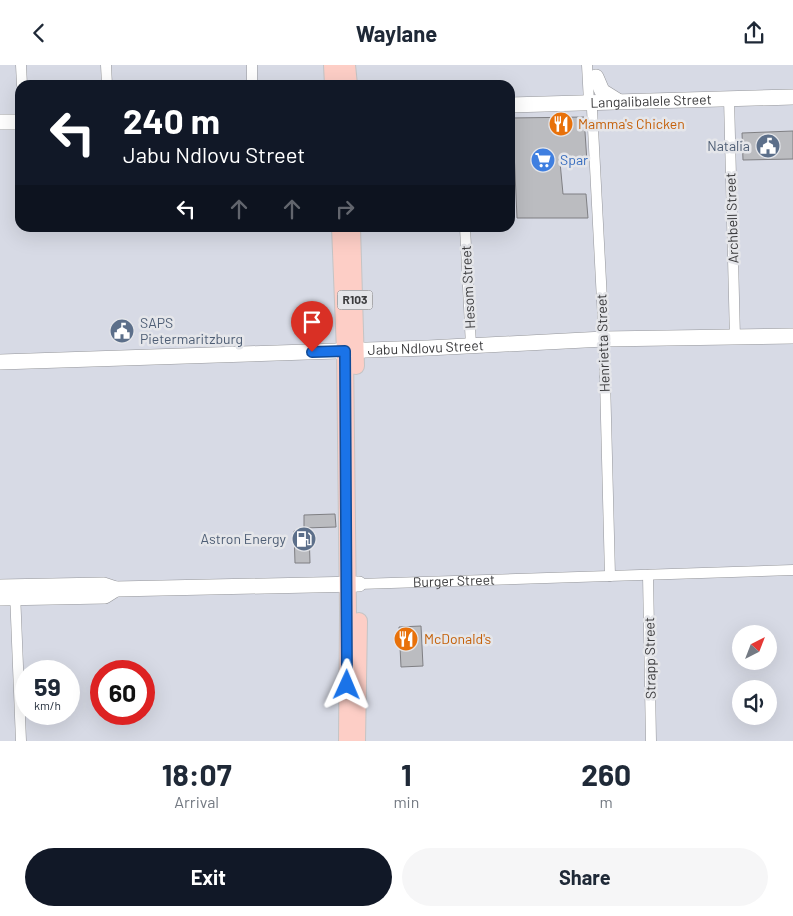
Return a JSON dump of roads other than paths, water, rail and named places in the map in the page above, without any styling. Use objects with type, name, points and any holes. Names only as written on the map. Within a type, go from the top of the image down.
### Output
[{"type":"main road","points":[[332,65],[333,80]]},
{"type":"main road","points":[[347,65],[348,80]]},
{"type":"main road","name":"R103","points":[[340,232],[351,351]]},
{"type":"main road","name":"R103","points":[[352,232],[353,584],[357,741]]},
{"type":"main road","name":"R103","points":[[347,741],[353,584]]},
{"type":"street","points":[[21,65],[22,80]]},
{"type":"street","points":[[106,65],[107,80]]},
{"type":"street","points":[[252,65],[252,80]]},
{"type":"street","points":[[593,69],[602,91],[618,101]]},
{"type":"street","name":"Henrietta Street","points":[[593,69],[592,104],[604,339],[610,576]]},
{"type":"street","name":"Langalibalele Street","points":[[515,105],[793,97]]},
{"type":"street","name":"Archbell Street","points":[[729,98],[736,337]]},
{"type":"street","points":[[0,122],[15,122]]},
{"type":"street","name":"Hesom Street","points":[[464,232],[471,346]]},
{"type":"street","name":"Jabu Ndlovu Street","points":[[0,362],[351,351],[604,339],[793,336]]},
{"type":"street","name":"Burger Street","points":[[0,598],[10,591],[104,585],[116,589],[353,584],[793,570]]},
{"type":"street","name":"Strapp Street","points":[[648,575],[651,741]]},
{"type":"street","points":[[10,591],[21,741]]},
{"type":"place","name":"Mamma's Chicken","points":[[561,124]]},
{"type":"place","name":"Natalia","points":[[768,146]]},
{"type":"place","name":"Spar","points":[[543,160]]},
{"type":"place","name":"SAPS Pietermaritzburg","points":[[122,331]]},
{"type":"place","name":"Astron Energy","points":[[304,539]]},
{"type":"place","name":"McDonald's","points":[[406,639]]}]
